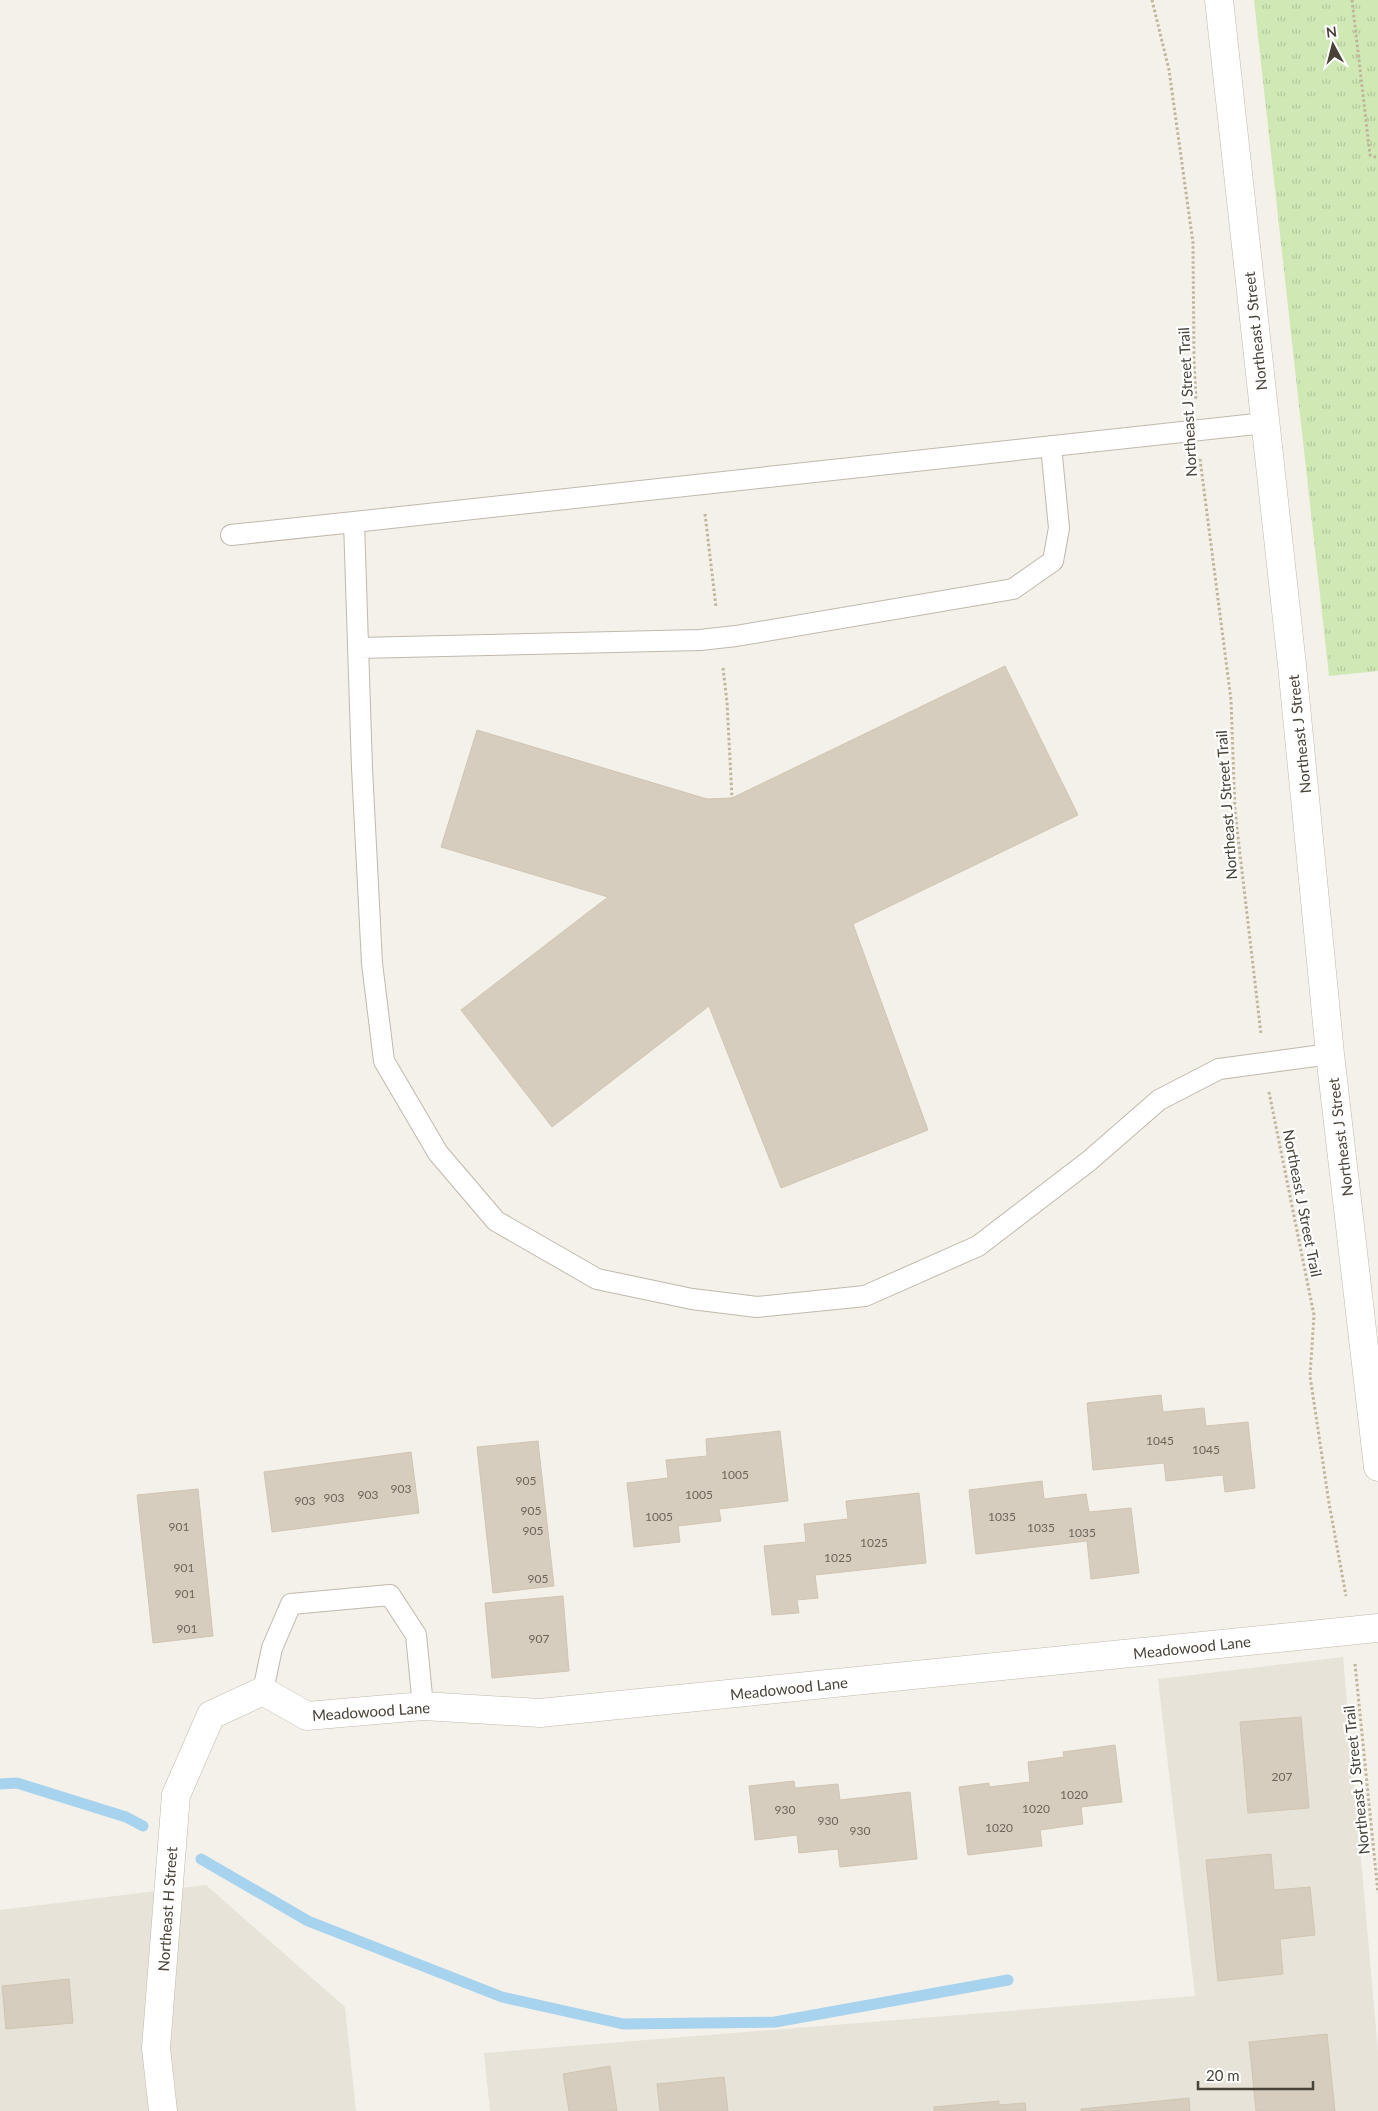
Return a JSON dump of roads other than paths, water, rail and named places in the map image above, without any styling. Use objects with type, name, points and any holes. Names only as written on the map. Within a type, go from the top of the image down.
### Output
[{"type":"street","name":"Northeast J Street","points":[[1219,0],[1292,665],[1330,1054],[1378,1468]]},
{"type":"street","name":"Meadowood Lane","points":[[263,1691],[307,1716],[423,1706],[540,1713],[1378,1628]]},
{"type":"street","name":"Northeast H Street","points":[[163,2111],[156,2048],[176,1796],[211,1714],[263,1691]]},
{"type":"lane","points":[[232,535],[1265,422]]},
{"type":"lane","points":[[358,648],[720,638],[1013,589],[1053,561],[1059,528],[1051,446]]},
{"type":"lane","points":[[354,522],[372,963],[384,1061],[438,1153],[496,1221],[597,1279],[692,1299],[757,1307],[865,1296],[978,1246],[1089,1161],[1159,1100],[1218,1069],[1264,1061],[1330,1054]]},
{"type":"lane","points":[[263,1691],[272,1648],[291,1604],[390,1595],[416,1635],[423,1706]]},
{"type":"waterway","points":[[0,1784],[17,1783],[126,1817],[143,1826]]},
{"type":"waterway","points":[[201,1859],[308,1921],[502,1997],[623,2024],[775,2022],[1008,1980]]}]
